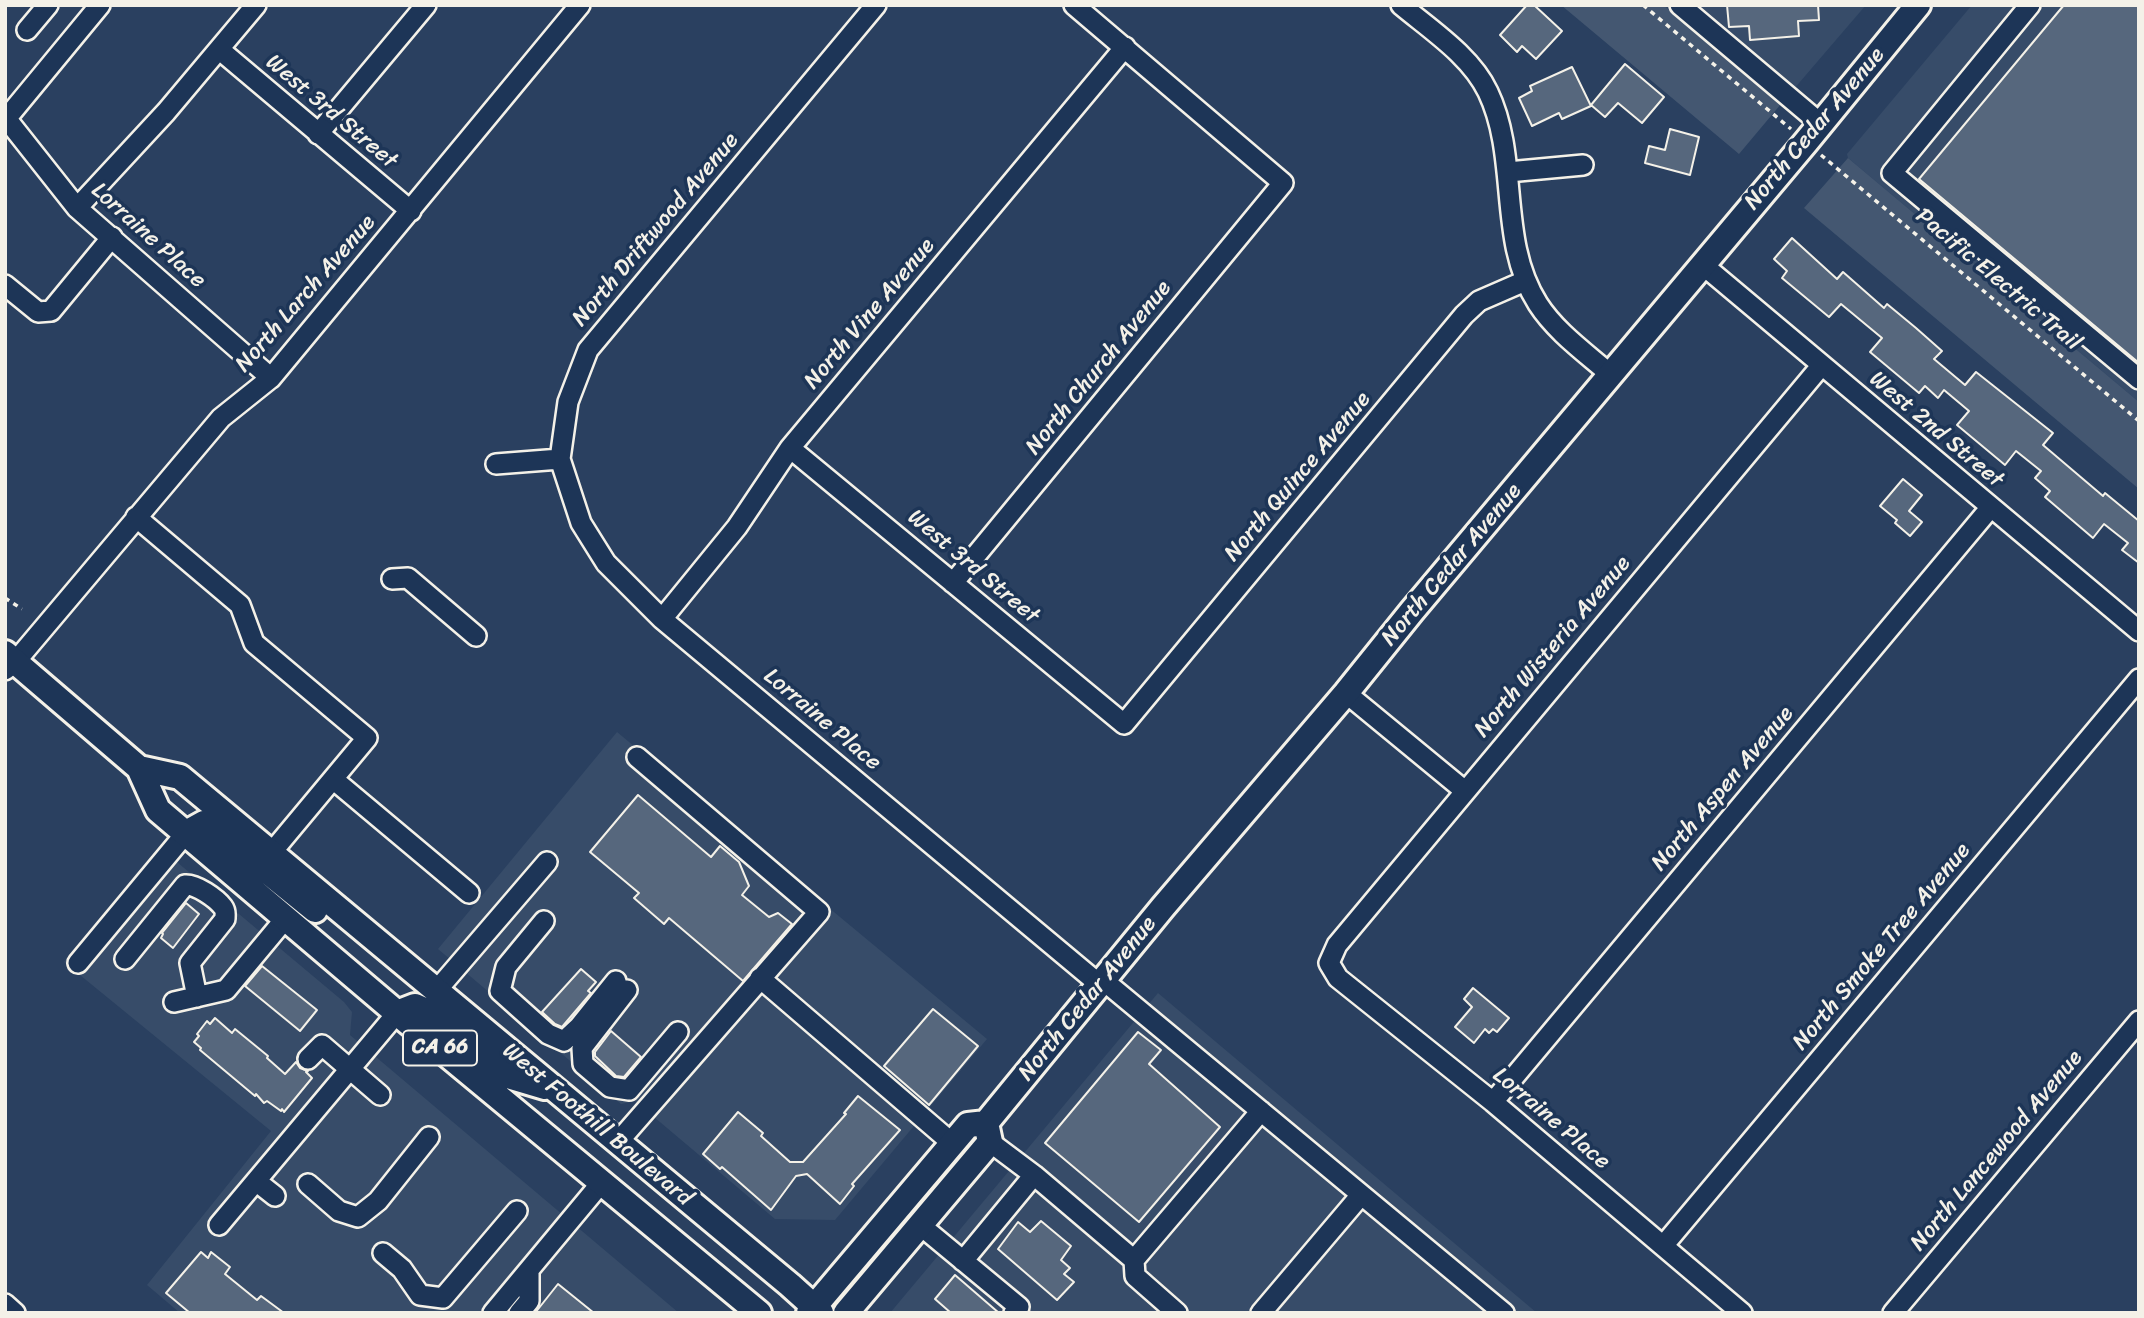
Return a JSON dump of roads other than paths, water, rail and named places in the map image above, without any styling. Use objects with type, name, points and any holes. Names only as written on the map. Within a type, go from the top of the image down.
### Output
[{"type":"main road","name":"North Cedar Avenue","points":[[846,1313],[920,1225],[1101,982],[1346,693],[1918,5]]},
{"type":"main road","name":"West Foothill Boulevard","points":[[9,661],[139,768],[158,810],[758,1313]]},
{"type":"main road","name":"West Foothill Boulevard","points":[[139,768],[180,777],[618,1142],[814,1311]]},
{"type":"main road","points":[[186,833],[204,823],[328,921],[360,927]]},
{"type":"main road","points":[[397,1013],[415,1006],[433,1014],[508,1076],[556,1090]]},
{"type":"main road","name":"North Cedar Avenue","points":[[814,1311],[968,1125],[988,1133]]},
{"type":"street","points":[[27,30],[48,5]]},
{"type":"street","points":[[6,118],[100,5]]},
{"type":"street","points":[[77,208],[166,112],[256,5]]},
{"type":"street","points":[[318,134],[426,5]]},
{"type":"street","name":"North Larch Avenue","points":[[9,661],[221,418],[271,378],[580,5]]},
{"type":"street","name":"North Driftwood Avenue","points":[[560,459],[568,402],[588,350],[876,5]]},
{"type":"street","points":[[1074,5],[1125,47]]},
{"type":"street","points":[[1401,5],[1456,52],[1473,69],[1487,90],[1502,132],[1515,246],[1525,281],[1539,306],[1557,327],[1611,375]]},
{"type":"street","points":[[1680,5],[1821,124]]},
{"type":"street","points":[[2030,5],[1892,173],[2139,379]]},
{"type":"street","name":"North Church Avenue","points":[[954,583],[1283,183],[1125,47]]},
{"type":"street","name":"North Vine Avenue","points":[[662,619],[737,527],[790,448],[1125,47]]},
{"type":"street","name":"West 3rd Street","points":[[220,50],[411,211]]},
{"type":"street","name":"Lorraine Place","points":[[6,118],[77,208],[271,378]]},
{"type":"street","points":[[1508,172],[1583,165]]},
{"type":"street","points":[[5,285],[38,312],[51,311],[112,237]]},
{"type":"street","name":"West 2nd Street","points":[[1703,265],[2139,631]]},
{"type":"street","name":"North Quince Avenue","points":[[1124,724],[1464,315],[1479,302],[1525,281]]},
{"type":"street","name":"North Wisteria Avenue","points":[[1329,963],[1336,945],[1821,366]]},
{"type":"street","name":"West 3rd Street","points":[[790,448],[1124,724]]},
{"type":"street","points":[[496,464],[560,459]]},
{"type":"street","name":"Lorraine Place","points":[[560,459],[581,523],[607,563],[662,619],[1504,1313]]},
{"type":"street","name":"North Aspen Avenue","points":[[1493,1102],[1991,507]]},
{"type":"street","points":[[136,517],[240,605],[254,643],[368,738],[272,852]]},
{"type":"street","points":[[391,579],[408,578],[476,636]]},
{"type":"street","name":"North Smoke Tree Avenue","points":[[1663,1246],[2139,679]]},
{"type":"street","points":[[1346,693],[1465,791]]},
{"type":"street","points":[[618,1142],[819,912],[637,757]]},
{"type":"street","points":[[333,779],[469,893]]},
{"type":"street","points":[[78,963],[186,833]]},
{"type":"street","points":[[437,990],[547,862]]},
{"type":"street","points":[[125,959],[186,885],[200,888],[223,907],[225,919],[190,963],[197,997]]},
{"type":"street","points":[[174,1002],[226,990],[285,919]]},
{"type":"street","points":[[544,921],[506,967],[499,991],[548,1034],[564,1041],[622,985],[582,1048],[583,1064],[610,1087],[629,1090],[678,1032]]},
{"type":"street","name":"Lorraine Place","points":[[1329,963],[1338,978],[1493,1102],[1742,1313]]},
{"type":"street","points":[[760,978],[952,1143]]},
{"type":"street","points":[[219,1225],[397,1013]]},
{"type":"street","name":"North Lancewood Avenue","points":[[1893,1313],[2139,1021]]},
{"type":"street","points":[[308,1059],[322,1045],[380,1095]]},
{"type":"street","points":[[1177,1313],[1135,1276],[1134,1260],[1261,1111]]},
{"type":"street","points":[[988,1133],[1134,1260]]},
{"type":"street","points":[[308,1184],[339,1211],[358,1217],[378,1201],[429,1137]]},
{"type":"street","points":[[963,1261],[1034,1175]]},
{"type":"street","points":[[256,1181],[275,1196]]},
{"type":"street","points":[[493,1313],[602,1182]]},
{"type":"street","points":[[1261,1313],[1361,1195]]},
{"type":"street","points":[[383,1253],[402,1269],[420,1295],[443,1298],[517,1211]]},
{"type":"street","points":[[920,1225],[1019,1307],[1014,1313]]},
{"type":"street","points":[[519,1313],[528,1301],[529,1270]]}]
